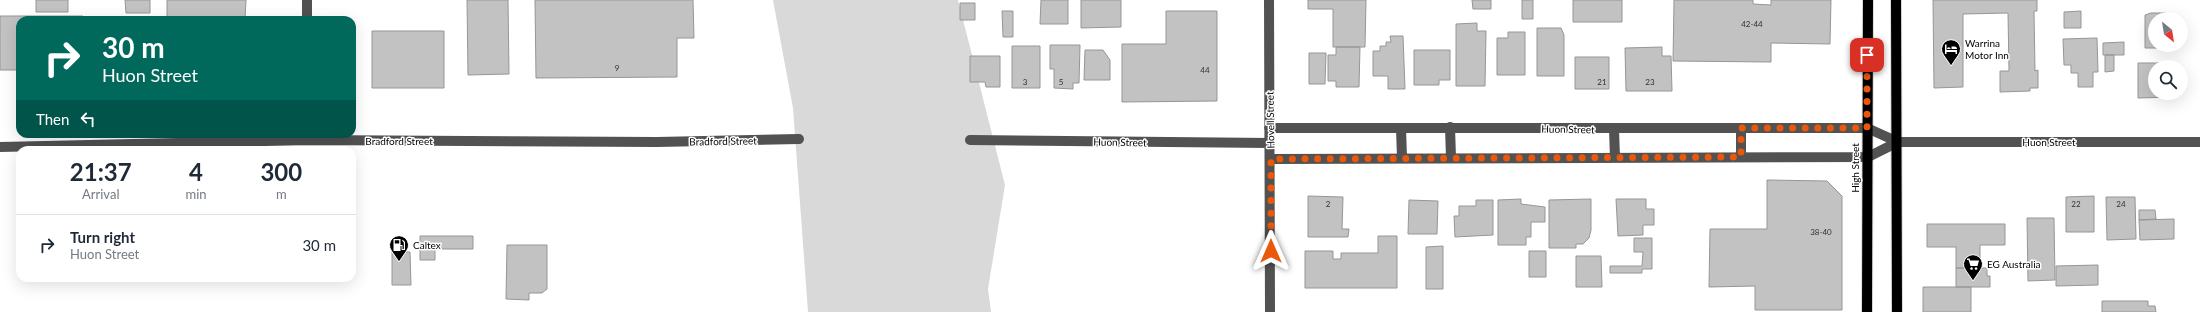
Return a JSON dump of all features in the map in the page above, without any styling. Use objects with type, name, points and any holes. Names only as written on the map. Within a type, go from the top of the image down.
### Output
[{"type":"main road","name":"High Street","points":[[1866,312],[1868,0]]},
{"type":"main road","points":[[1896,0],[1898,142],[1897,312]]},
{"type":"street","points":[[307,0],[307,16]]},
{"type":"street","name":"Hovell Street","points":[[1269,0],[1269,128],[1271,159],[1270,312]]},
{"type":"street","points":[[1450,127],[1451,158]]},
{"type":"street","name":"Huon Street","points":[[1269,128],[1867,128]]},
{"type":"street","points":[[1401,128],[1402,158]]},
{"type":"street","points":[[1741,128],[1741,157]]},
{"type":"street","points":[[1867,128],[1898,142]]},
{"type":"street","points":[[1614,129],[1615,158]]},
{"type":"street","name":"Bradford Street","points":[[31,146],[276,138]]},
{"type":"street","name":"Bradford Street","points":[[356,138],[657,142],[799,139]]},
{"type":"street","name":"Huon Street","points":[[970,140],[1270,143]]},
{"type":"street","points":[[1271,159],[1868,157],[1898,142]]},
{"type":"street","name":"Huon Street","points":[[1898,142],[2200,142]]},
{"type":"street","name":"Bradford Street","points":[[0,147],[16,146]]},
{"type":"shaded area","points":[[773,0],[958,0],[1005,185],[988,289],[991,312],[808,312],[793,108]]},
{"type":"building","points":[[36,0],[68,0],[68,12],[36,12]]},
{"type":"building","points":[[125,0],[150,0],[150,13],[126,13]]},
{"type":"building","points":[[167,0],[246,0],[245,16],[167,16]]},
{"type":"building","points":[[467,0],[508,0],[509,74],[468,75]]},
{"type":"building","points":[[535,0],[693,0],[694,38],[677,38],[677,77],[536,78]]},
{"type":"building","points":[[1041,0],[1068,0],[1068,24],[1040,24]]},
{"type":"building","points":[[1081,0],[1121,0],[1121,27],[1081,28]]},
{"type":"building","points":[[1308,0],[1366,0],[1365,47],[1333,47],[1333,9],[1308,9]]},
{"type":"building","points":[[1472,0],[1491,0],[1491,9],[1473,9]]},
{"type":"building","points":[[1522,0],[1533,0],[1533,19],[1522,19]]},
{"type":"building","points":[[1573,0],[1622,0],[1622,22],[1573,22]]},
{"type":"building","points":[[1674,0],[1753,0],[1753,4],[1771,5],[1771,0],[1831,0],[1830,44],[1771,43],[1771,62],[1673,61]]},
{"type":"building","points":[[1933,0],[2037,0],[2037,11],[2034,11],[2035,71],[2038,70],[2038,88],[2030,88],[2030,91],[2000,92],[2000,71],[2009,71],[2008,13],[1963,14],[1963,87],[1934,88]]},
{"type":"building","points":[[960,3],[975,3],[975,20],[960,20]]},
{"type":"building","points":[[1002,11],[1013,11],[1013,37],[1003,37]]},
{"type":"building","points":[[1166,11],[1217,11],[1217,101],[1122,102],[1122,44],[1166,44]]},
{"type":"building","points":[[2081,11],[2081,28],[2064,28],[2064,12]]},
{"type":"building","points":[[2148,14],[2148,48],[2145,48],[2145,15]]},
{"type":"building","points":[[0,16],[16,16],[16,70],[0,70]]},
{"type":"building","points":[[1477,23],[1477,31],[1486,31],[1485,86],[1456,86],[1456,24]]},
{"type":"building","points":[[1537,28],[1561,28],[1564,35],[1564,76],[1537,76]]},
{"type":"building","points":[[372,31],[444,31],[444,88],[372,88]]},
{"type":"building","points":[[1508,32],[1525,32],[1525,75],[1497,75],[1497,38],[1508,38]]},
{"type":"building","points":[[1390,36],[1403,36],[1405,89],[1388,89],[1388,76],[1373,76],[1373,51],[1380,51],[1380,46],[1386,46],[1386,42],[1391,42]]},
{"type":"building","points":[[2097,38],[2098,72],[2093,72],[2093,87],[2078,87],[2078,73],[2071,73],[2071,65],[2064,65],[2063,39]]},
{"type":"building","points":[[2124,42],[2124,55],[2103,55],[2103,43]]},
{"type":"building","points":[[1050,45],[1080,45],[1079,83],[1073,83],[1073,89],[1054,88],[1054,69],[1050,69]]},
{"type":"building","points":[[1012,46],[1040,46],[1040,88],[1012,88]]},
{"type":"building","points":[[1336,47],[1360,47],[1359,87],[1336,87],[1336,81],[1328,81],[1328,55],[1336,55]]},
{"type":"building","points":[[1662,47],[1662,56],[1671,56],[1672,91],[1626,91],[1625,48]]},
{"type":"building","points":[[1085,50],[1103,50],[1110,60],[1110,80],[1084,80]]},
{"type":"building","points":[[1414,50],[1450,50],[1450,80],[1439,80],[1439,85],[1414,85]]},
{"type":"building","points":[[1309,53],[1326,53],[1325,84],[1309,84]]},
{"type":"building","points":[[2105,55],[2114,55],[2114,71],[2105,72]]},
{"type":"building","points":[[970,56],[1000,56],[1000,87],[986,87],[985,82],[970,82]]},
{"type":"building","points":[[1575,57],[1609,57],[1609,89],[1575,89]]},
{"type":"building","points":[[2138,63],[2148,63],[2148,98],[2138,98]]},
{"type":"building","points":[[1767,180],[1827,181],[1842,196],[1842,310],[1755,310],[1755,286],[1709,287],[1710,229],[1767,229]]},
{"type":"building","points":[[1308,196],[1343,197],[1342,229],[1349,229],[1348,237],[1308,237]]},
{"type":"building","points":[[2094,196],[2094,232],[2066,232],[2066,197]]},
{"type":"building","points":[[2106,197],[2135,197],[2136,239],[2107,240]]},
{"type":"building","points":[[1521,199],[1521,204],[1545,207],[1545,222],[1531,222],[1531,237],[1526,237],[1526,245],[1498,245],[1498,200]]},
{"type":"building","points":[[1591,199],[1591,230],[1589,238],[1583,244],[1576,244],[1576,248],[1549,248],[1549,200]]},
{"type":"building","points":[[1616,199],[1646,199],[1646,209],[1654,209],[1654,225],[1643,225],[1643,235],[1618,236]]},
{"type":"building","points":[[1409,200],[1438,201],[1437,234],[1408,234]]},
{"type":"building","points":[[1476,200],[1493,200],[1493,235],[1455,237],[1454,216],[1459,216],[1459,206],[1476,206]]},
{"type":"building","points":[[2139,210],[2155,210],[2156,219],[2139,220]]},
{"type":"building","points":[[2027,218],[2054,218],[2055,280],[2028,281]]},
{"type":"building","points":[[2174,219],[2174,239],[2140,240],[2139,220]]},
{"type":"building","points":[[1927,224],[2005,224],[2005,245],[1980,245],[1980,268],[1956,268],[1956,247],[1927,247]]},
{"type":"building","points":[[420,236],[473,236],[473,249],[435,249],[435,260],[420,260]]},
{"type":"building","points":[[1378,236],[1397,236],[1397,288],[1305,288],[1305,251],[1333,251],[1333,259],[1341,259],[1341,253],[1378,253]]},
{"type":"building","points":[[1634,238],[1652,238],[1652,269],[1642,269],[1642,273],[1610,273],[1610,266],[1642,266],[1643,252],[1634,252]]},
{"type":"building","points":[[507,245],[547,245],[547,289],[542,293],[529,293],[529,300],[506,299]]},
{"type":"building","points":[[1443,246],[1443,289],[1426,289],[1426,247]]},
{"type":"building","points":[[1529,251],[1546,251],[1546,277],[1529,277]]},
{"type":"building","points":[[392,252],[410,252],[411,285],[392,285]]},
{"type":"building","points":[[1576,256],[1601,256],[1602,287],[1576,287]]},
{"type":"building","points":[[2098,265],[2098,285],[2056,286],[2056,266]]},
{"type":"building","name":"EG Australia","points":[[1956,268],[1987,268],[1987,276],[1990,276],[1990,287],[1956,287]]},
{"type":"building","points":[[1923,287],[1971,287],[1971,312],[1923,312]]},
{"type":"building","points":[[2102,301],[2148,301],[2148,306],[2155,306],[2156,312],[2102,312]]},
{"type":"place","name":"Warrina Motor Inn","points":[[1951,66]]},
{"type":"place","name":"Caltex","points":[[399,262]]},
{"type":"place","name":"EG Australia","points":[[1973,281]]},
{"type":"route","points":[[1271,251],[1271,159],[1741,157],[1741,128],[1867,128],[1867,55]]}]
